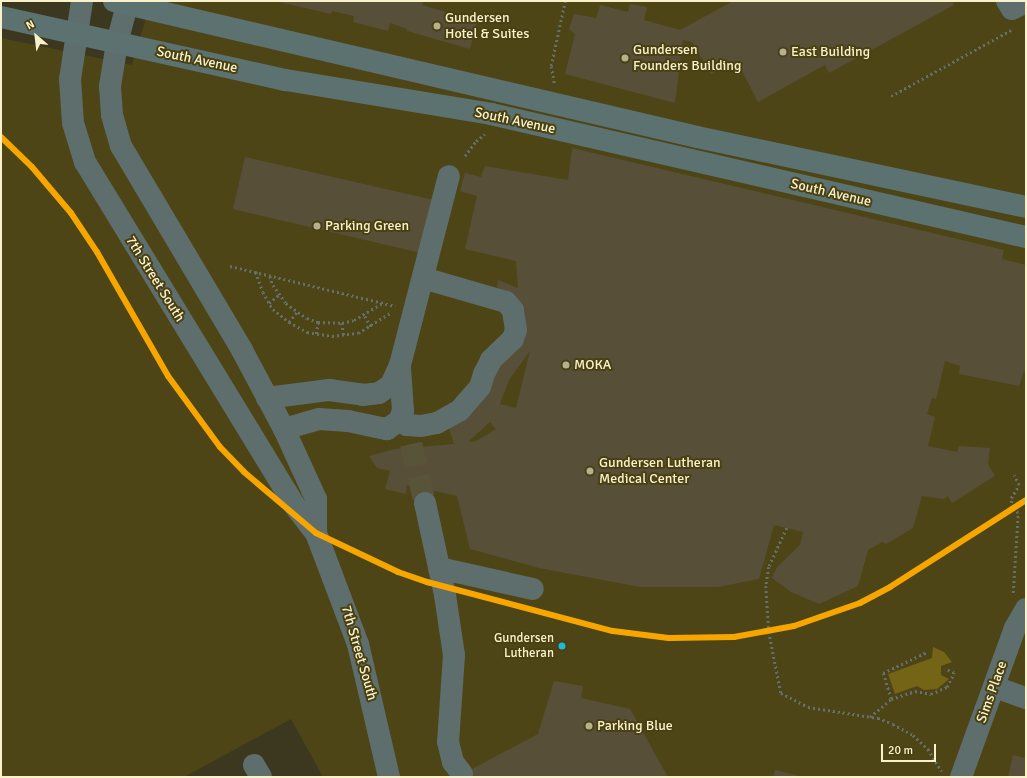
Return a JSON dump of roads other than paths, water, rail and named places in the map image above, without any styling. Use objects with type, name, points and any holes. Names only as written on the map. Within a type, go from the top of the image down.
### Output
[{"type":"highway","name":"South Avenue","points":[[123,2],[697,137],[1026,207]]},
{"type":"highway","name":"South Avenue","points":[[1,17],[286,80],[490,114],[1026,237]]},
{"type":"street","name":"7th Street South","points":[[82,1],[70,79],[73,123],[85,162],[294,505],[316,533],[358,644],[388,777]]},
{"type":"street","name":"7th Street South","points":[[123,2],[110,86],[112,114],[121,146],[242,350],[284,429],[316,499],[316,533]]},
{"type":"street","points":[[267,398],[329,390],[363,395],[379,393],[391,385],[400,365],[424,278],[449,176]]},
{"type":"street","points":[[284,429],[319,419],[348,421],[387,429],[405,430],[437,423],[470,402],[480,388],[484,374],[491,360],[513,339],[516,330],[513,310],[506,302],[424,278]]},
{"type":"street","points":[[400,365],[405,430]]},
{"type":"street","points":[[425,503],[439,568],[454,655],[448,742],[454,762],[462,774]]},
{"type":"street","points":[[439,568],[533,589]]},
{"type":"street","name":"Sims Place","points":[[951,774],[995,687],[1015,628],[1018,603]]},
{"type":"street","points":[[995,687],[1026,698]]},
{"type":"tunnel","points":[[411,444],[425,503]]},
{"type":"place","name":"Gundersen Hotel & Suites","points":[[437,26]]},
{"type":"place","name":"East Building","points":[[783,52]]},
{"type":"place","name":"Gundersen Founders Building","points":[[625,58]]},
{"type":"place","name":"Parking Green","points":[[317,226]]},
{"type":"place","name":"MOKA","points":[[566,365]]},
{"type":"place","name":"Gundersen Lutheran Medical Center","points":[[590,471]]},
{"type":"place","name":"Gundersen Lutheran","points":[[562,646]]},
{"type":"place","name":"Parking Blue","points":[[589,726]]}]
